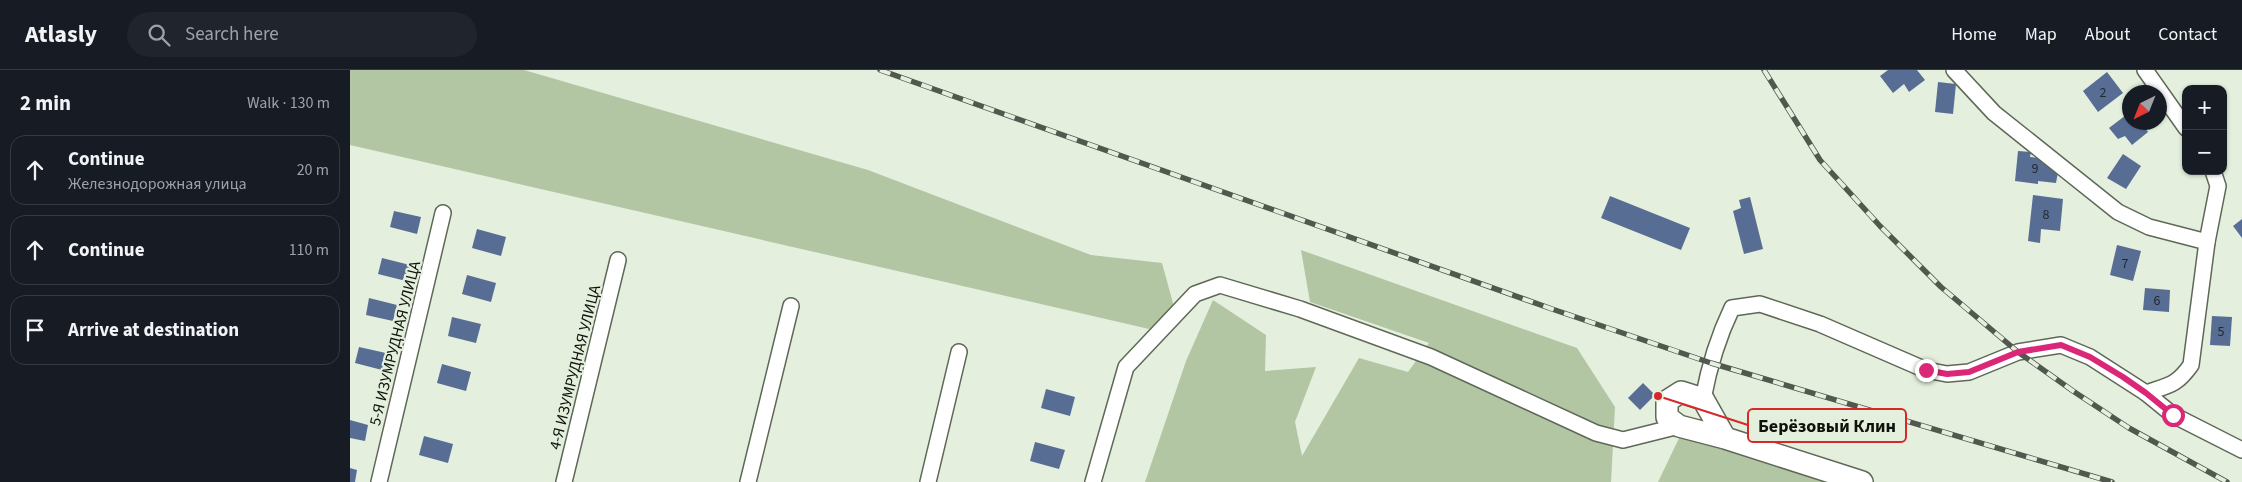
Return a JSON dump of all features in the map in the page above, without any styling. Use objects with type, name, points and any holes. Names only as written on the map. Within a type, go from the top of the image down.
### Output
[{"type":"street","points":[[1954,70],[1994,113],[2118,212],[2149,226],[2207,242]]},
{"type":"street","points":[[2144,70],[2182,122]]},
{"type":"street","points":[[2146,393],[2181,379],[2191,365],[2207,242],[2218,186],[2214,175]]},
{"type":"street","name":"5-Я ИЗУМРУДНАЯ УЛИЦА","points":[[378,482],[443,213]]},
{"type":"street","name":"4-Я ИЗУМРУДНАЯ УЛИЦА","points":[[564,482],[618,260]]},
{"type":"street","points":[[1093,482],[1126,367],[1195,294],[1220,285],[1300,309],[1431,357],[1596,433],[1622,440],[1679,426]]},
{"type":"street","points":[[1725,438],[1703,399],[1711,362],[1732,308],[1760,304],[1820,324],[1926,370],[1947,374],[1969,372],[2018,352],[2061,345],[2090,357],[2146,393],[2173,415],[2242,450]]},
{"type":"street","points":[[748,482],[791,306]]},
{"type":"street","points":[[928,482],[959,352]]},
{"type":"street","points":[[1703,399],[1681,392],[1667,401],[1667,417],[1679,426],[1725,438],[1862,482]]},
{"type":"green space","points":[[350,70],[524,70],[868,170],[1091,255],[1162,263],[1176,314],[1149,329],[350,145]]},
{"type":"green space","points":[[1301,250],[1577,348],[1615,407],[1611,482],[1145,482],[1186,361],[1213,300],[1266,335],[1265,371],[1316,367],[1295,422],[1302,456],[1359,358],[1408,372],[1429,343],[1310,302]]},
{"type":"green space","points":[[1682,432],[1826,482],[1658,482]]},
{"type":"building","points":[[1888,70],[1917,70],[1925,80],[1909,92],[1904,84],[1893,93],[1880,76]]},
{"type":"building","points":[[2107,72],[2122,94],[2098,112],[2083,91]]},
{"type":"building","points":[[1938,82],[1956,84],[1953,114],[1935,112]]},
{"type":"building","points":[[2122,118],[2122,130],[2147,130],[2148,132],[2132,145],[2125,136],[2118,139],[2109,128]]},
{"type":"building","points":[[2018,151],[2031,152],[2030,157],[2042,158],[2042,163],[2051,165],[2058,172],[2056,183],[2038,181],[2038,184],[2015,181]]},
{"type":"building","points":[[2123,154],[2141,166],[2126,189],[2107,178]]},
{"type":"building","points":[[2033,195],[2063,199],[2060,231],[2041,229],[2040,243],[2028,241]]},
{"type":"building","points":[[1610,196],[1690,228],[1681,250],[1601,218]]},
{"type":"building","points":[[1750,197],[1763,249],[1744,254],[1733,211],[1741,208],[1739,200]]},
{"type":"building","points":[[394,211],[421,217],[417,234],[390,227]]},
{"type":"building","points":[[2242,219],[2242,238],[2233,226]]},
{"type":"building","points":[[477,229],[506,237],[501,256],[472,248]]},
{"type":"building","points":[[2117,245],[2141,251],[2133,281],[2110,275]]},
{"type":"building","points":[[382,258],[410,265],[406,281],[378,274]]},
{"type":"building","points":[[467,275],[496,283],[491,302],[462,294]]},
{"type":"building","points":[[2145,288],[2170,290],[2169,312],[2143,310]]},
{"type":"building","points":[[369,298],[397,305],[393,321],[366,315]]},
{"type":"building","points":[[2212,316],[2232,317],[2230,346],[2210,345]]},
{"type":"building","points":[[452,317],[481,324],[476,343],[448,336]]},
{"type":"building","points":[[359,347],[386,353],[382,370],[355,363]]},
{"type":"building","points":[[442,364],[471,372],[466,391],[437,383]]},
{"type":"building","points":[[1643,383],[1655,395],[1640,410],[1628,398]]},
{"type":"building","points":[[1046,389],[1075,397],[1070,416],[1041,408]]},
{"type":"building","points":[[350,420],[368,425],[365,441],[350,438]]},
{"type":"building","points":[[424,436],[453,444],[448,463],[419,455]]},
{"type":"building","points":[[1035,442],[1065,450],[1059,469],[1030,461]]},
{"type":"building","points":[[350,468],[357,470],[355,482],[350,482]]},
{"type":"railway","points":[[880,70],[1552,309],[1711,363],[2112,482]]},
{"type":"railway","points":[[1764,70],[1820,160],[1880,226],[1941,287],[2018,352],[2073,391],[2129,428],[2227,482]]},
{"type":"place","name":"Берёзовый Клин","points":[[1658,396]]},
{"type":"route","points":[[1926,370],[1947,374],[1969,372],[2018,352],[2061,345],[2090,357],[2123,377],[2173,415]]}]
